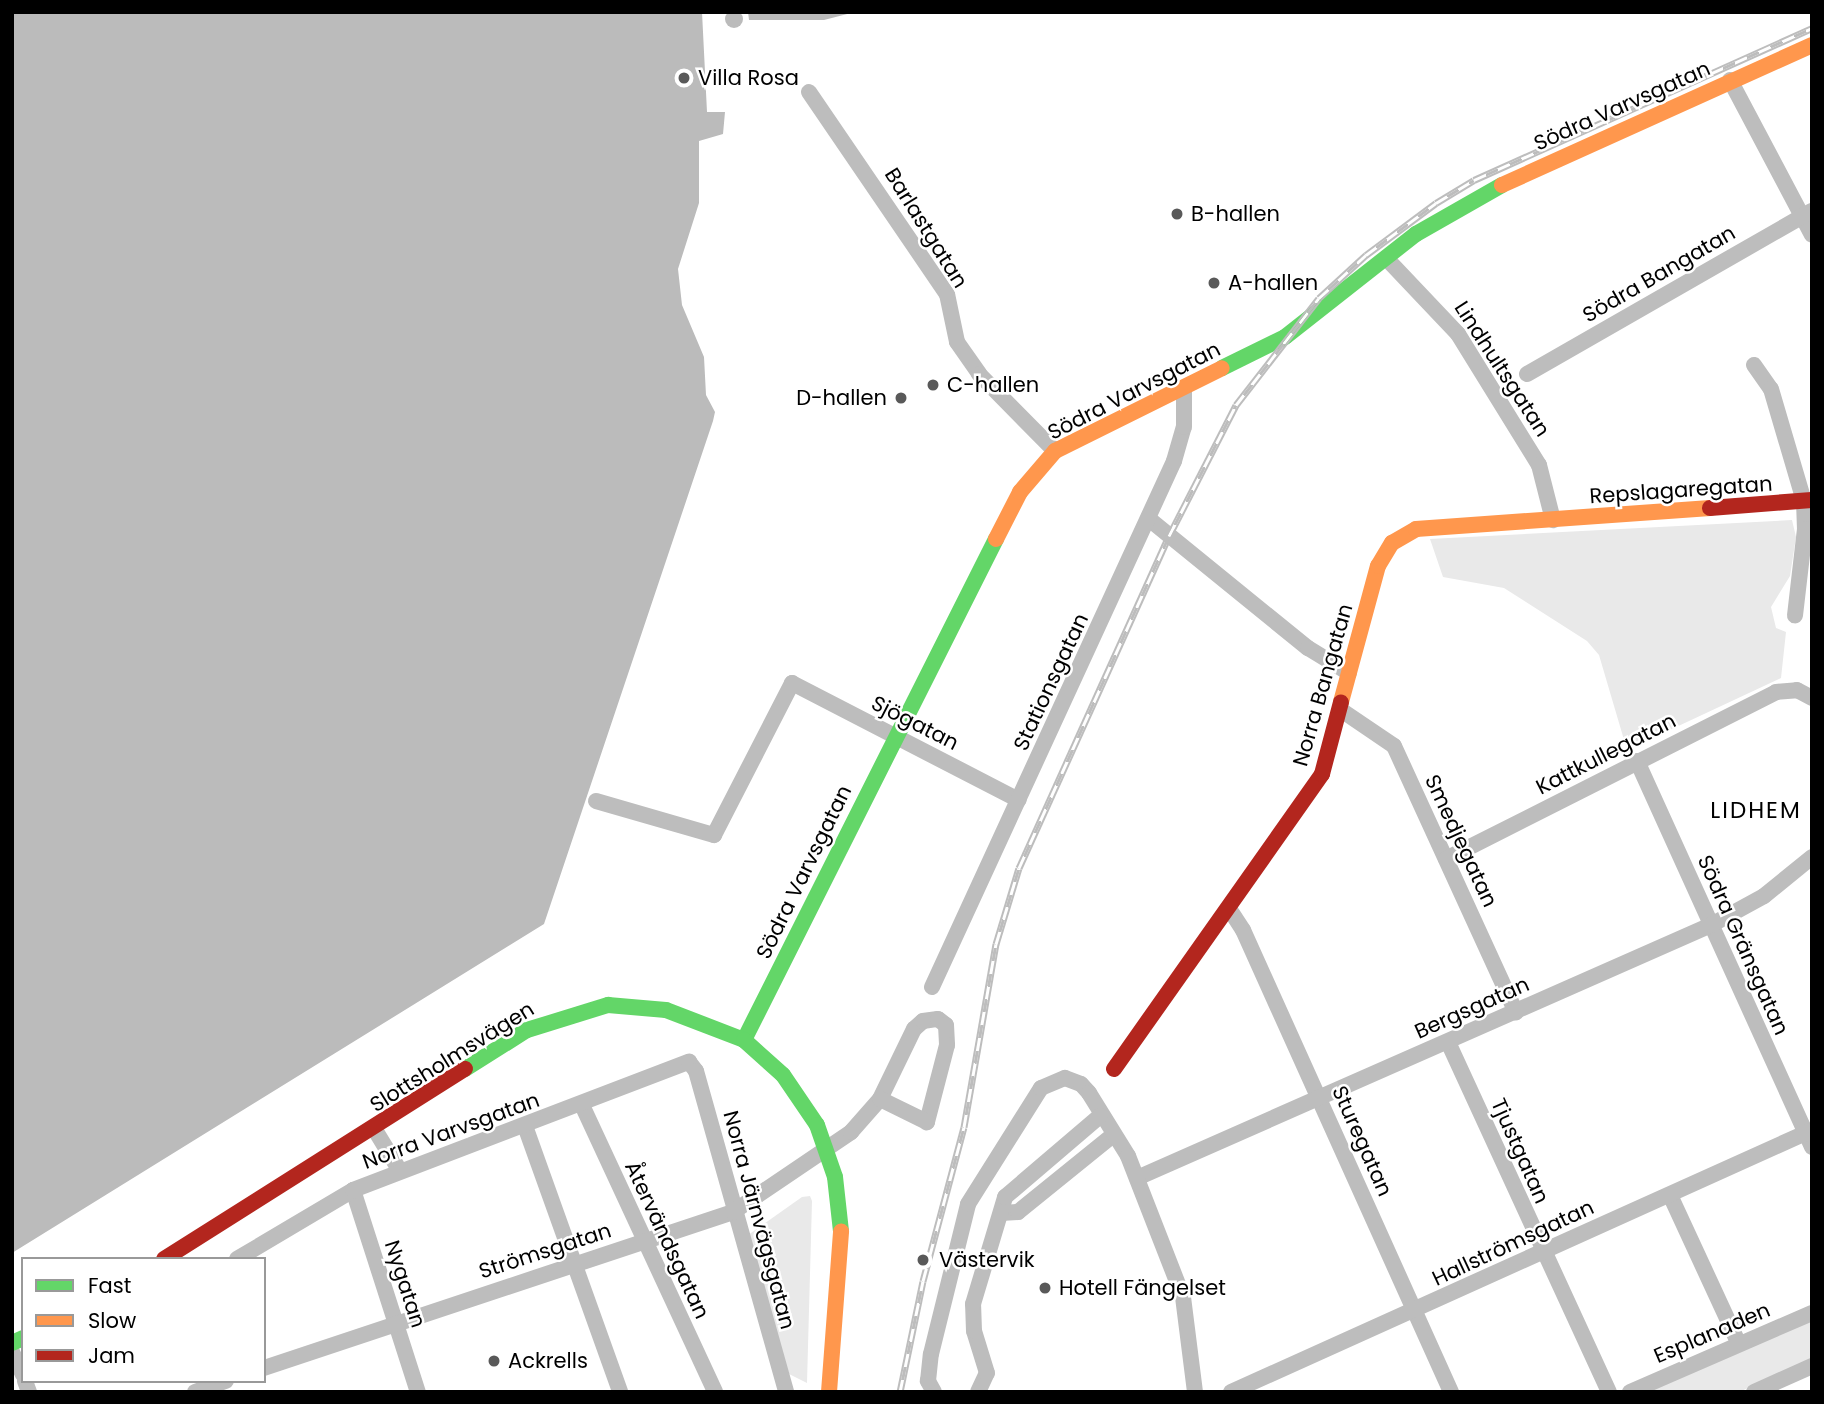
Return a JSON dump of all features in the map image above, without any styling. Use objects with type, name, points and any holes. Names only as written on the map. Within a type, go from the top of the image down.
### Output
[{"type":"street","name":"Södra Varvsgatan","points":[[744,1040],[1020,492],[1055,451],[1184,389],[1301,327],[1386,258],[1486,192],[1812,45]]},
{"type":"street","points":[[1730,80],[1807,214],[1812,235]]},
{"type":"street","name":"Barlastgatan","points":[[809,92],[947,294],[957,342],[979,374],[1055,451]]},
{"type":"street","name":"Södra Bangatan","points":[[1527,374],[1807,214]]},
{"type":"street","name":"Lindhultsgatan","points":[[1386,258],[1458,334],[1539,465],[1553,520]]},
{"type":"street","points":[[1754,365],[1771,388],[1808,501],[1795,615]]},
{"type":"street","name":"Stationsgatan","points":[[932,987],[1149,519],[1181,442],[1184,389]]},
{"type":"street","name":"Repslagaregatan","points":[[1553,520],[1808,501]]},
{"type":"street","points":[[1149,519],[1308,648],[1349,673]]},
{"type":"street","name":"Norra Bangatan","points":[[1114,1069],[1230,910],[1322,774],[1378,566],[1402,535],[1432,527],[1553,520]]},
{"type":"street","name":"Sjögatan","points":[[596,802],[714,835],[792,683],[1019,800]]},
{"type":"street","name":"Kattkullegatan","points":[[1446,859],[1637,761],[1786,689],[1812,698]]},
{"type":"street","name":"Smedjegatan","points":[[1341,710],[1394,746],[1516,1012]]},
{"type":"street","name":"Södra Gränsgatan","points":[[1637,761],[1810,1137]]},
{"type":"street","name":"Bergsgatan","points":[[1137,1178],[1711,925],[1764,896],[1812,856]]},
{"type":"street","name":"Sturegatan","points":[[1230,910],[1243,930],[1451,1392]]},
{"type":"street","name":"Slottsholmsvägen","points":[[167,1257],[375,1130],[527,1030],[580,1011],[608,1005],[666,1010],[744,1040],[783,1075],[804,1103],[827,1150],[835,1177],[841,1233],[829,1392]]},
{"type":"street","points":[[827,1150],[867,1117],[880,1099],[914,1030],[923,1021],[938,1019],[946,1025],[947,1045],[927,1122],[880,1099]]},
{"type":"street","name":"Tjustgatan","points":[[1448,1042],[1609,1392]]},
{"type":"street","name":"Norra Varvsgatan","points":[[240,1257],[353,1190],[689,1062]]},
{"type":"street","name":"Norra Järnvägsgatan","points":[[689,1062],[696,1071],[733,1212],[786,1392]]},
{"type":"street","points":[[934,1392],[928,1381],[931,1354],[968,1204],[1041,1088],[1065,1078],[1082,1084],[1137,1178],[1183,1297],[1195,1392]]},
{"type":"street","name":"Återvändsgatan","points":[[582,1105],[715,1392]]},
{"type":"street","points":[[978,1392],[987,1373],[974,1331],[973,1304],[1004,1197],[1016,1184],[1100,1116]]},
{"type":"street","points":[[525,1126],[620,1392]]},
{"type":"street","points":[[375,1130],[400,1171]]},
{"type":"street","points":[[1001,1213],[1018,1212],[1113,1135]]},
{"type":"street","name":"Hallströmsgatan","points":[[1231,1392],[1416,1312],[1670,1195],[1810,1137]]},
{"type":"street","name":"Strömsgatan","points":[[266,1367],[395,1322],[733,1212],[827,1150]]},
{"type":"street","name":"Nygatan","points":[[353,1190],[418,1392]]},
{"type":"street","points":[[1670,1195],[1739,1344]]},
{"type":"street","name":"Esplanaden","points":[[1630,1392],[1812,1313]]},
{"type":"street","points":[[12,1352],[21,1372]]},
{"type":"street","points":[[1754,1392],[1812,1366]]},
{"type":"street","points":[[195,1392],[224,1385]]},
{"type":"shaded area","points":[[730,10],[738,10],[743,19],[741,26],[730,28],[725,23],[725,15]]},
{"type":"shaded area","points":[[12,12],[702,12],[707,112],[725,112],[723,134],[699,141],[699,203],[678,269],[682,305],[704,357],[706,395],[715,412],[713,421],[544,924],[12,1253]]},
{"type":"shaded area","points":[[748,12],[855,12],[824,20],[749,20]]},
{"type":"shaded area","points":[[1792,520],[1796,537],[1790,576],[1771,607],[1776,628],[1786,632],[1781,678],[1627,750],[1599,655],[1587,641],[1504,588],[1443,577],[1430,539]]},
{"type":"shaded area","points":[[810,1196],[807,1383],[787,1373],[748,1235],[802,1197]]},
{"type":"shaded area","points":[[1812,1320],[1812,1360],[1739,1392],[1648,1392]]},
{"type":"railway","points":[[900,1392],[923,1281],[964,1127],[996,944],[1019,868],[1169,536],[1236,405],[1319,298],[1366,255],[1436,203],[1474,180],[1812,28]]},
{"type":"traffic: fast","points":[[1222,368],[1285,337],[1416,234],[1502,185]]},
{"type":"traffic: fast","points":[[744,1040],[996,539]]},
{"type":"traffic: fast","points":[[465,1069],[527,1030],[608,1005],[666,1010],[744,1040],[783,1075],[817,1125],[835,1177],[841,1231]]},
{"type":"traffic: fast","points":[[12,1343],[21,1339]]},
{"type":"traffic: slow","points":[[1502,185],[1812,45]]},
{"type":"traffic: slow","points":[[996,539],[1020,492],[1055,451],[1222,368]]},
{"type":"traffic: slow","points":[[1341,702],[1378,566],[1392,543],[1416,529],[1710,508]]},
{"type":"traffic: slow","points":[[829,1392],[841,1231]]},
{"type":"traffic: jam","points":[[1710,508],[1812,500]]},
{"type":"traffic: jam","points":[[1114,1069],[1322,774],[1341,702]]},
{"type":"traffic: jam","points":[[167,1257],[465,1069]]},
{"type":"place","name":"Villa Rosa","points":[[684,78]]},
{"type":"place","name":"B-hallen","points":[[1177,214]]},
{"type":"place","name":"A-hallen","points":[[1214,283]]},
{"type":"place","name":"C-hallen","points":[[933,385]]},
{"type":"place","name":"D-hallen","points":[[901,398]]},
{"type":"place","name":"Västervik","points":[[923,1260]]},
{"type":"place","name":"Hotell Fängelset","points":[[1045,1288]]},
{"type":"place","name":"Ackrells","points":[[494,1361]]},
{"type":"district","name":"LIDHEM","points":[[1756,810]]}]
